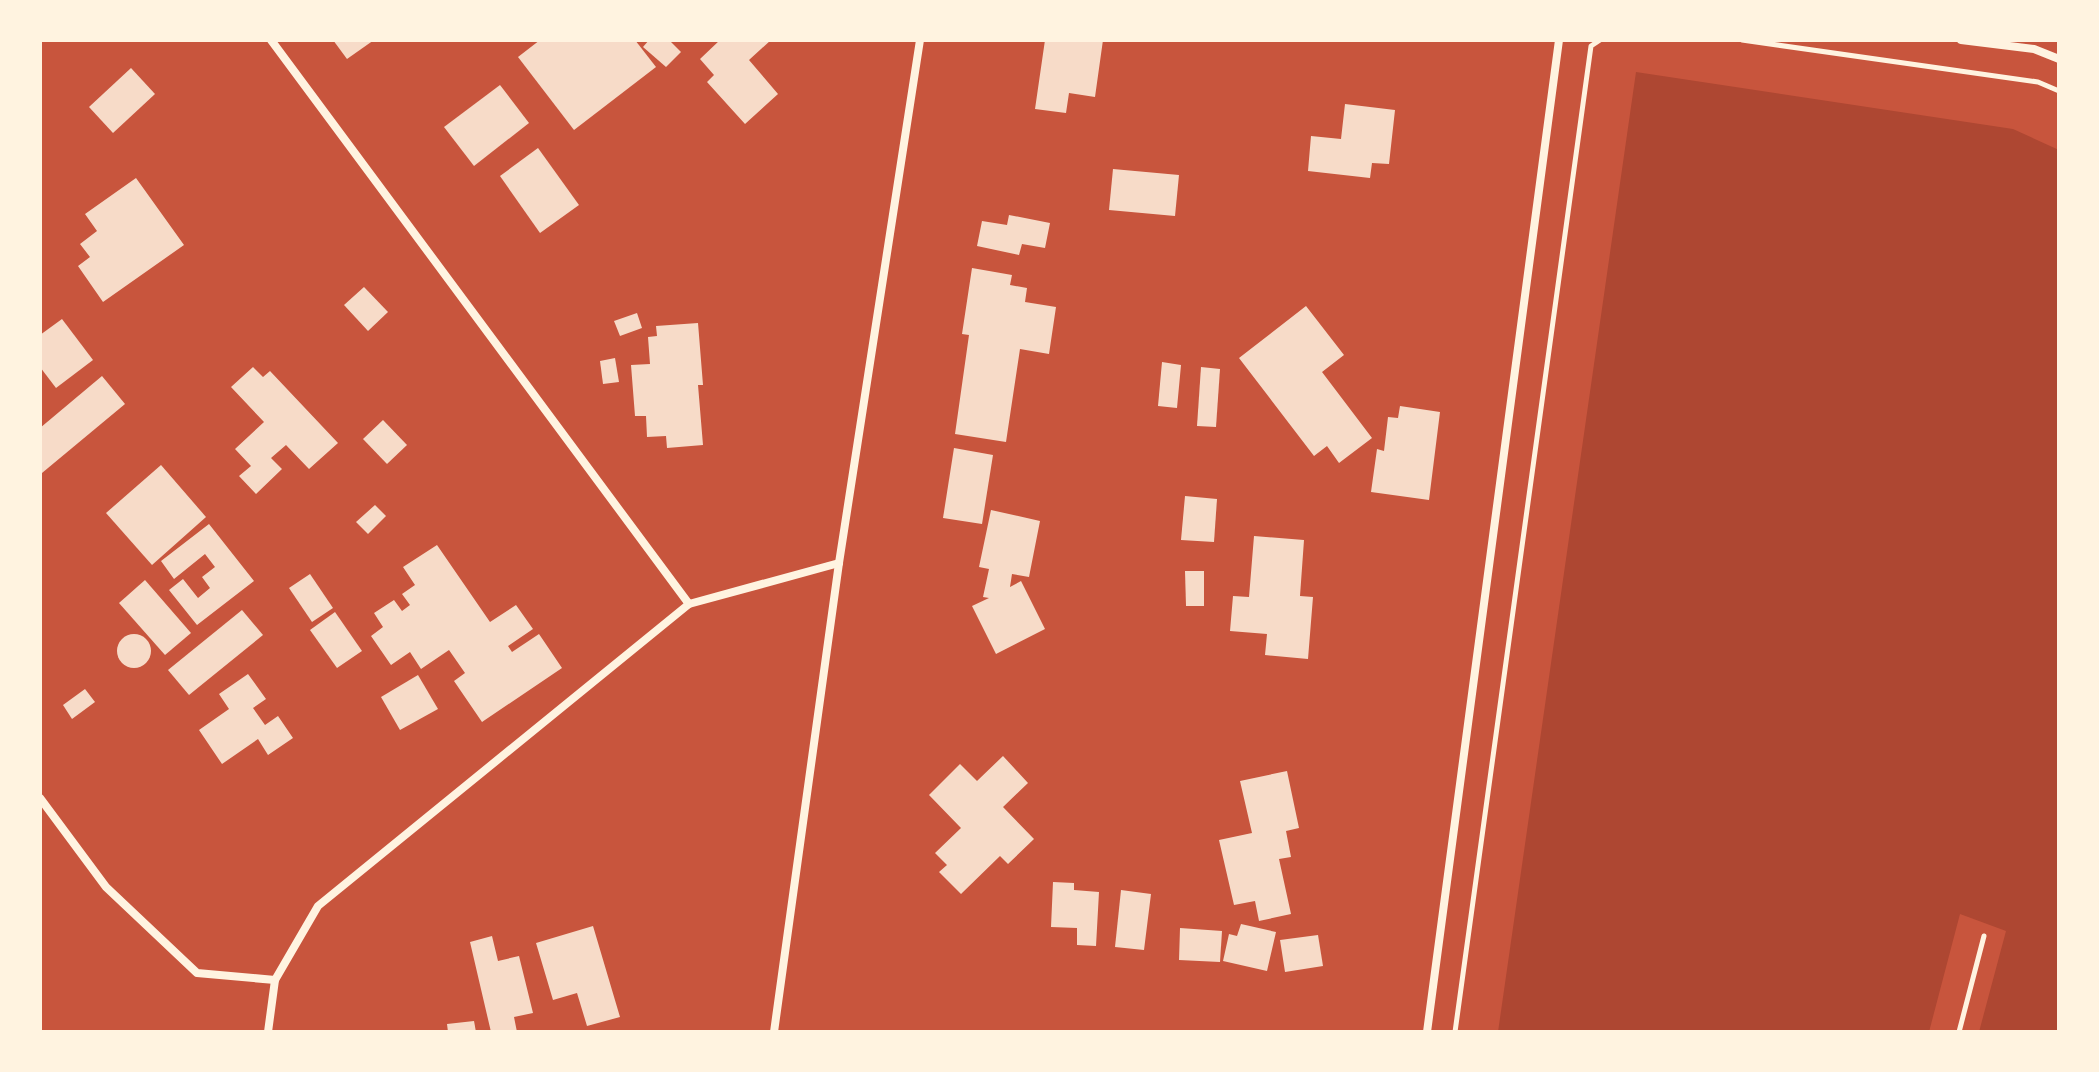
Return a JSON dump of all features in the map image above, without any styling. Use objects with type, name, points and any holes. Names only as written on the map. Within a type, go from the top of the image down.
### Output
[{"type":"street","points":[[271,40],[689,604]]},
{"type":"street","points":[[774,1032],[839,563],[920,40]]},
{"type":"street","points":[[1427,1032],[1559,40]]},
{"type":"street","points":[[1961,40],[2034,49],[2059,59]]},
{"type":"street","points":[[268,1032],[275,980],[318,906],[689,604],[839,563]]},
{"type":"street","points":[[40,798],[106,887],[197,973],[275,980]]},
{"type":"path","points":[[1455,1032],[1591,46],[1600,40]]},
{"type":"path","points":[[1742,40],[2038,82],[2059,91]]},
{"type":"path","points":[[1959,1032],[1984,936]]},
{"type":"shaded area","points":[[1636,72],[2013,129],[2059,150],[2059,1032],[1979,1032],[2006,931],[1960,914],[1929,1032],[1498,1032]]},
{"type":"building","points":[[333,40],[374,40],[347,59]]},
{"type":"building","points":[[540,40],[635,40],[656,67],[574,130],[518,57]]},
{"type":"building","points":[[649,40],[669,40],[681,52],[666,67],[643,47]]},
{"type":"building","points":[[720,40],[771,40],[749,60],[778,94],[745,124],[707,82],[714,75],[700,59]]},
{"type":"building","points":[[1045,40],[1103,40],[1095,97],[1069,93],[1066,113],[1035,109]]},
{"type":"building","points":[[131,68],[155,94],[113,133],[89,107]]},
{"type":"building","points":[[500,85],[529,123],[474,166],[444,127]]},
{"type":"building","points":[[1345,104],[1395,110],[1389,164],[1372,163],[1370,178],[1308,171],[1311,136],[1341,139]]},
{"type":"building","points":[[538,148],[579,205],[540,233],[500,176]]},
{"type":"building","points":[[1113,169],[1179,175],[1175,216],[1109,210]]},
{"type":"building","points":[[136,178],[184,245],[103,302],[78,266],[90,257],[80,244],[97,231],[85,214]]},
{"type":"building","points":[[1009,215],[1050,223],[1045,248],[1022,244],[1019,255],[977,246],[982,221],[1007,225]]},
{"type":"building","points":[[972,268],[1012,275],[1010,285],[1027,288],[1025,302],[1056,307],[1049,354],[1020,349],[1006,442],[955,434],[969,335],[962,334]]},
{"type":"building","points":[[364,287],[388,312],[368,331],[344,305]]},
{"type":"building","points":[[1306,306],[1344,355],[1322,372],[1372,438],[1339,463],[1327,446],[1314,456],[1239,358]]},
{"type":"building","points":[[637,313],[642,328],[620,336],[614,321]]},
{"type":"building","points":[[62,319],[93,360],[56,388],[40,367],[40,335]]},
{"type":"building","points":[[698,323],[703,385],[698,385],[703,445],[667,448],[666,436],[647,437],[646,416],[635,416],[631,365],[650,364],[648,337],[657,336],[656,326]]},
{"type":"building","points":[[615,358],[619,382],[603,384],[600,361]]},
{"type":"building","points":[[1162,362],[1181,365],[1177,408],[1158,406]]},
{"type":"building","points":[[253,367],[263,377],[270,371],[338,443],[309,469],[286,445],[271,458],[282,469],[256,494],[239,476],[251,466],[235,449],[264,422],[231,387]]},
{"type":"building","points":[[1201,367],[1220,369],[1216,427],[1197,426]]},
{"type":"building","points":[[102,376],[125,404],[42,473],[40,428]]},
{"type":"building","points":[[1400,406],[1440,412],[1429,500],[1371,492],[1377,449],[1384,451],[1388,417],[1398,418]]},
{"type":"building","points":[[383,420],[407,445],[387,464],[363,439]]},
{"type":"building","points":[[954,448],[993,455],[982,524],[943,518]]},
{"type":"building","points":[[161,465],[206,517],[152,565],[106,513]]},
{"type":"building","points":[[1185,496],[1217,499],[1214,542],[1181,540]]},
{"type":"building","points":[[375,505],[386,516],[368,534],[356,522]]},
{"type":"building","points":[[991,510],[1040,521],[1029,577],[1012,574],[1010,587],[1021,581],[1045,629],[996,654],[972,606],[989,598],[983,597],[989,569],[979,567]]},
{"type":"building","points":[[209,524],[254,581],[197,625],[169,590],[183,579],[198,598],[210,588],[202,577],[215,567],[205,554],[174,579],[161,561]]},
{"type":"building","points":[[1254,536],[1304,540],[1300,596],[1313,597],[1308,659],[1265,655],[1267,634],[1230,631],[1233,596],[1249,597]]},
{"type":"building","points":[[437,545],[490,622],[516,605],[533,629],[508,646],[512,652],[539,634],[562,668],[482,722],[454,681],[465,673],[449,650],[421,669],[410,652],[391,665],[371,636],[383,627],[374,613],[394,600],[402,611],[410,605],[402,594],[415,585],[403,567]]},
{"type":"building","points":[[1185,571],[1204,571],[1204,606],[1186,606]]},
{"type":"building","points":[[310,574],[333,608],[312,622],[289,588]]},
{"type":"building","points":[[145,580],[191,633],[165,655],[119,603]]},
{"type":"building","points":[[242,610],[263,635],[189,695],[168,670]]},
{"type":"building","points":[[335,612],[362,651],[337,668],[310,630]]},
{"type":"building","points":[[134,634],[146,639],[151,651],[146,663],[134,668],[122,663],[117,651],[122,639]]},
{"type":"building","points":[[248,674],[266,699],[253,708],[265,725],[278,716],[293,738],[268,755],[258,739],[222,764],[199,730],[229,709],[219,694]]},
{"type":"building","points":[[418,675],[438,709],[400,730],[381,697]]},
{"type":"building","points":[[85,689],[95,702],[72,719],[63,705]]},
{"type":"building","points":[[1003,756],[1028,783],[1003,807],[1034,839],[1008,864],[1000,856],[961,894],[939,872],[947,865],[935,853],[961,828],[929,795],[960,764],[977,781]]},
{"type":"building","points":[[1287,771],[1299,828],[1286,831],[1291,857],[1279,859],[1291,914],[1259,921],[1255,901],[1234,905],[1219,840],[1252,833],[1240,781]]},
{"type":"building","points":[[1053,882],[1074,883],[1074,890],[1099,892],[1096,946],[1077,945],[1077,928],[1051,927]]},
{"type":"building","points":[[1121,890],[1151,894],[1144,950],[1115,947]]},
{"type":"building","points":[[1241,924],[1276,932],[1267,971],[1223,961],[1229,934],[1237,936]]},
{"type":"building","points":[[593,926],[620,1017],[587,1026],[577,993],[553,1000],[536,943]]},
{"type":"building","points":[[1180,928],[1222,931],[1220,962],[1179,960]]},
{"type":"building","points":[[1318,935],[1323,966],[1285,972],[1280,940]]},
{"type":"building","points":[[492,936],[498,961],[519,956],[533,1013],[514,1017],[517,1032],[491,1032],[470,942]]},
{"type":"building","points":[[474,1021],[476,1032],[448,1032],[447,1024]]}]
